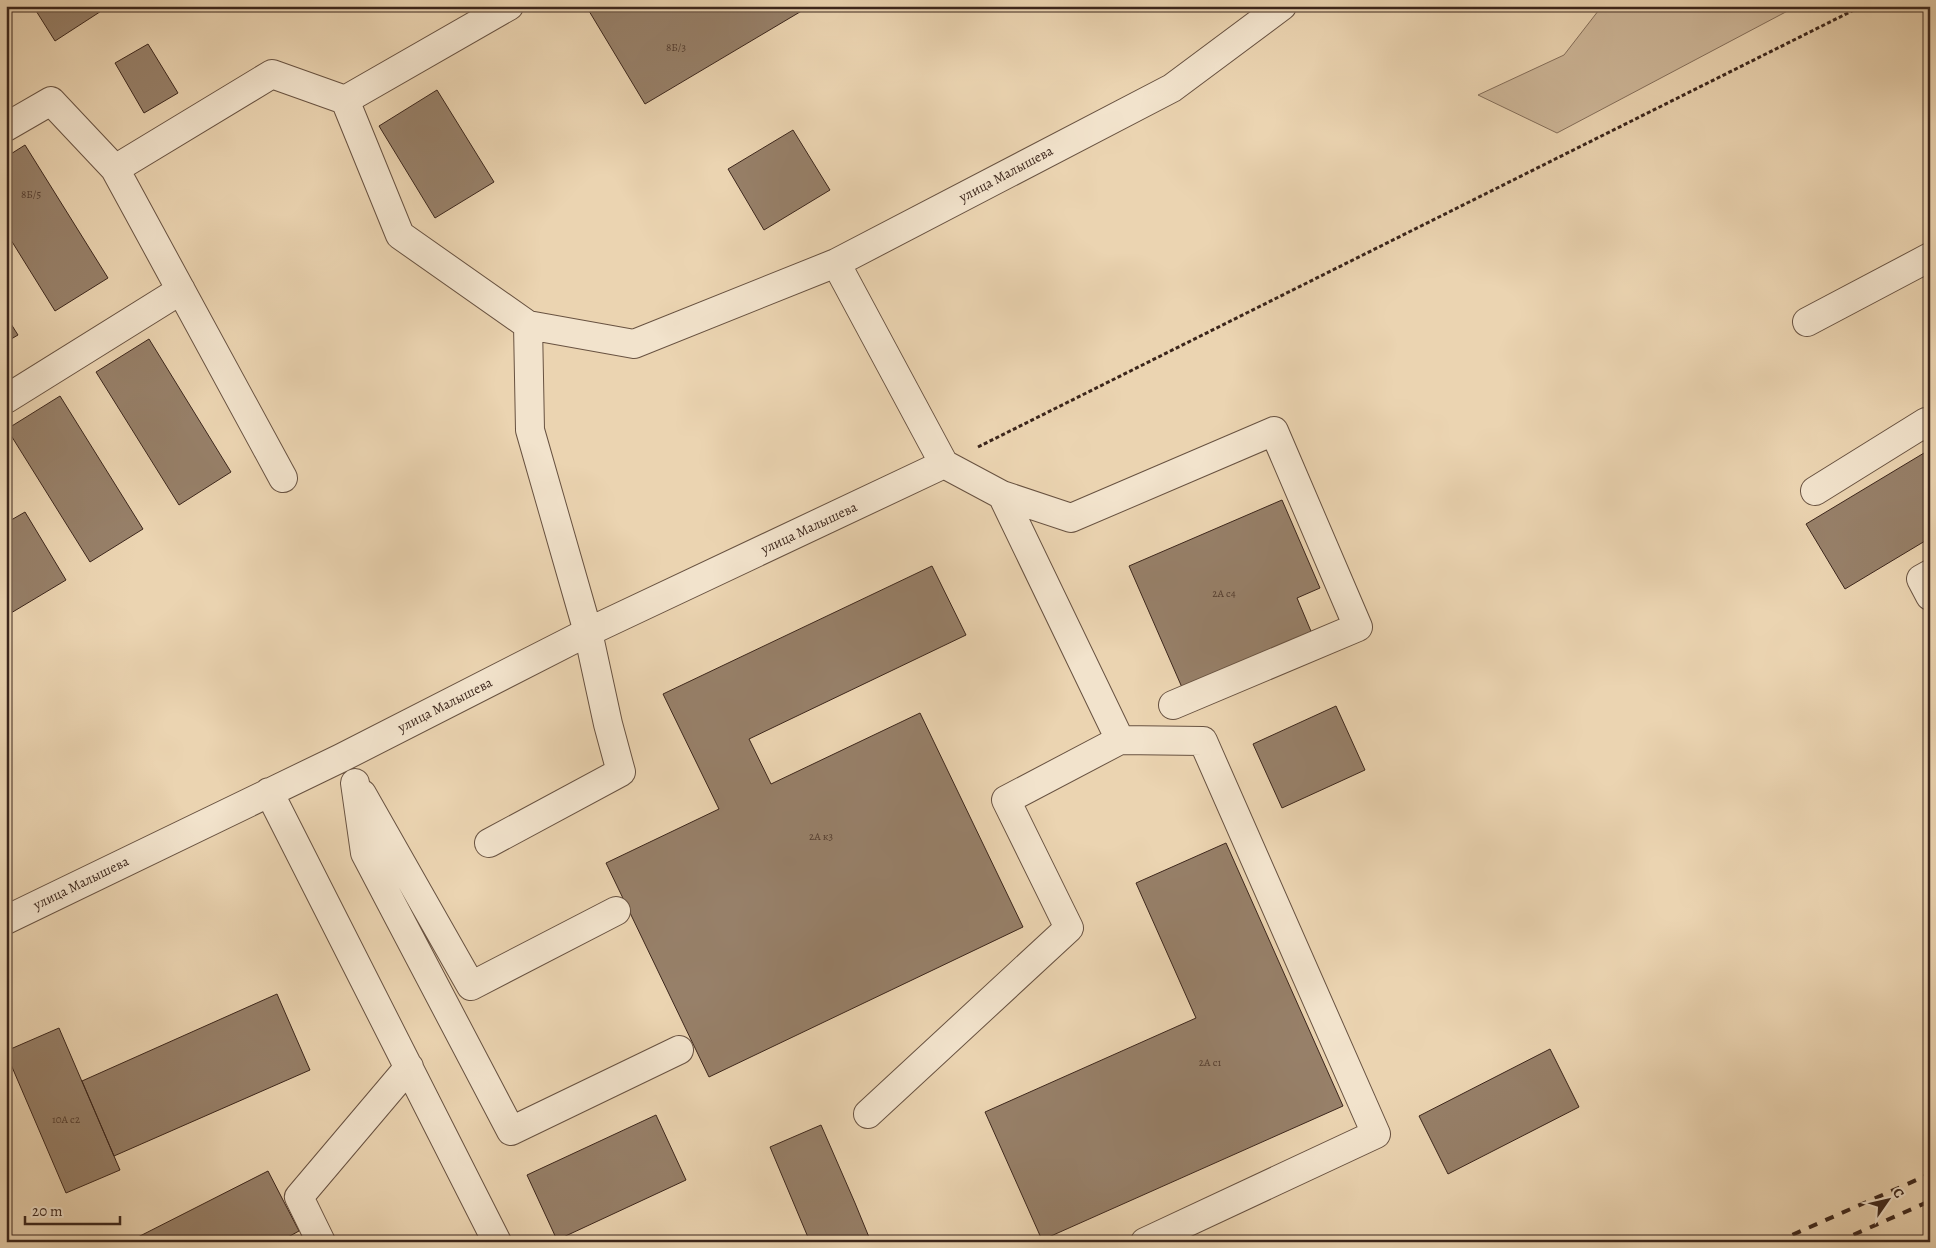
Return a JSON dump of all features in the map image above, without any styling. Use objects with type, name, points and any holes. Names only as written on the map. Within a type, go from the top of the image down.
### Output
[{"type":"lane","points":[[345,100],[509,6]]},
{"type":"lane","name":"улица Малышева","points":[[528,325],[634,344],[836,263],[1172,88],[1282,6]]},
{"type":"lane","points":[[115,169],[272,74],[345,100],[400,235],[528,325],[530,430],[588,632],[608,724],[621,772],[489,843]]},
{"type":"lane","points":[[6,127],[51,101],[115,169],[283,478]]},
{"type":"lane","points":[[1807,322],[1930,257]]},
{"type":"lane","points":[[836,263],[944,464],[1002,495],[1071,518],[1274,431],[1358,627],[1173,705]]},
{"type":"lane","points":[[6,399],[181,290]]},
{"type":"lane","points":[[1815,491],[1926,422],[1930,428]]},
{"type":"lane","name":"улица Малышева","points":[[6,920],[341,758],[588,632],[944,464]]},
{"type":"lane","points":[[1002,495],[1120,740]]},
{"type":"lane","points":[[1930,574],[1921,579],[1930,596]]},
{"type":"lane","points":[[868,1114],[1069,928],[1006,800],[1120,740],[1203,741],[1376,1134],[1145,1242]]},
{"type":"lane","points":[[341,758],[471,986],[616,911]]},
{"type":"lane","points":[[355,783],[365,853],[511,1131],[679,1050]]},
{"type":"lane","points":[[270,792],[409,1067],[490,1238]]},
{"type":"lane","points":[[322,1242],[299,1197],[409,1067]]},
{"type":"path","points":[[944,464],[1862,6]]},
{"type":"shaded area","points":[[1602,6],[1797,6],[1557,133],[1478,95],[1564,55]]},
{"type":"building","points":[[33,6],[109,6],[55,41]]},
{"type":"building","points":[[586,6],[810,6],[645,104]]},
{"type":"building","points":[[148,44],[178,93],[144,113],[115,63]]},
{"type":"building","points":[[437,90],[494,182],[435,218],[379,126]]},
{"type":"building","points":[[793,130],[830,190],[764,230],[728,169]]},
{"type":"building","points":[[25,145],[108,278],[55,311],[6,232],[6,157]]},
{"type":"building","points":[[6,316],[18,335],[6,342]]},
{"type":"building","points":[[149,339],[231,472],[179,505],[96,372]]},
{"type":"building","points":[[60,396],[143,529],[90,562],[7,429]]},
{"type":"building","points":[[1929,450],[1930,538],[1845,589],[1806,524]]},
{"type":"building","points":[[1282,500],[1320,588],[1297,598],[1313,636],[1184,692],[1129,566]]},
{"type":"building","points":[[25,512],[66,580],[6,616],[6,523]]},
{"type":"building","points":[[932,566],[966,635],[749,739],[771,784],[920,713],[1023,927],[709,1077],[606,863],[719,809],[663,694]]},
{"type":"building","points":[[1336,706],[1365,770],[1282,808],[1253,744]]},
{"type":"building","points":[[1226,843],[1343,1106],[1042,1240],[985,1112],[1196,1018],[1136,883]]},
{"type":"building","points":[[277,994],[310,1070],[114,1156],[82,1081]]},
{"type":"building","points":[[59,1028],[120,1170],[66,1193],[6,1053],[6,1051]]},
{"type":"building","points":[[1550,1049],[1579,1107],[1448,1174],[1419,1116]]},
{"type":"building","points":[[656,1115],[686,1180],[557,1240],[527,1175]]},
{"type":"building","points":[[821,1125],[871,1242],[810,1242],[770,1147]]},
{"type":"building","points":[[268,1171],[299,1231],[279,1242],[139,1242],[136,1238]]},
{"type":"railway","points":[[1776,1242],[1930,1174]]},
{"type":"railway","points":[[1837,1242],[1930,1201]]}]
